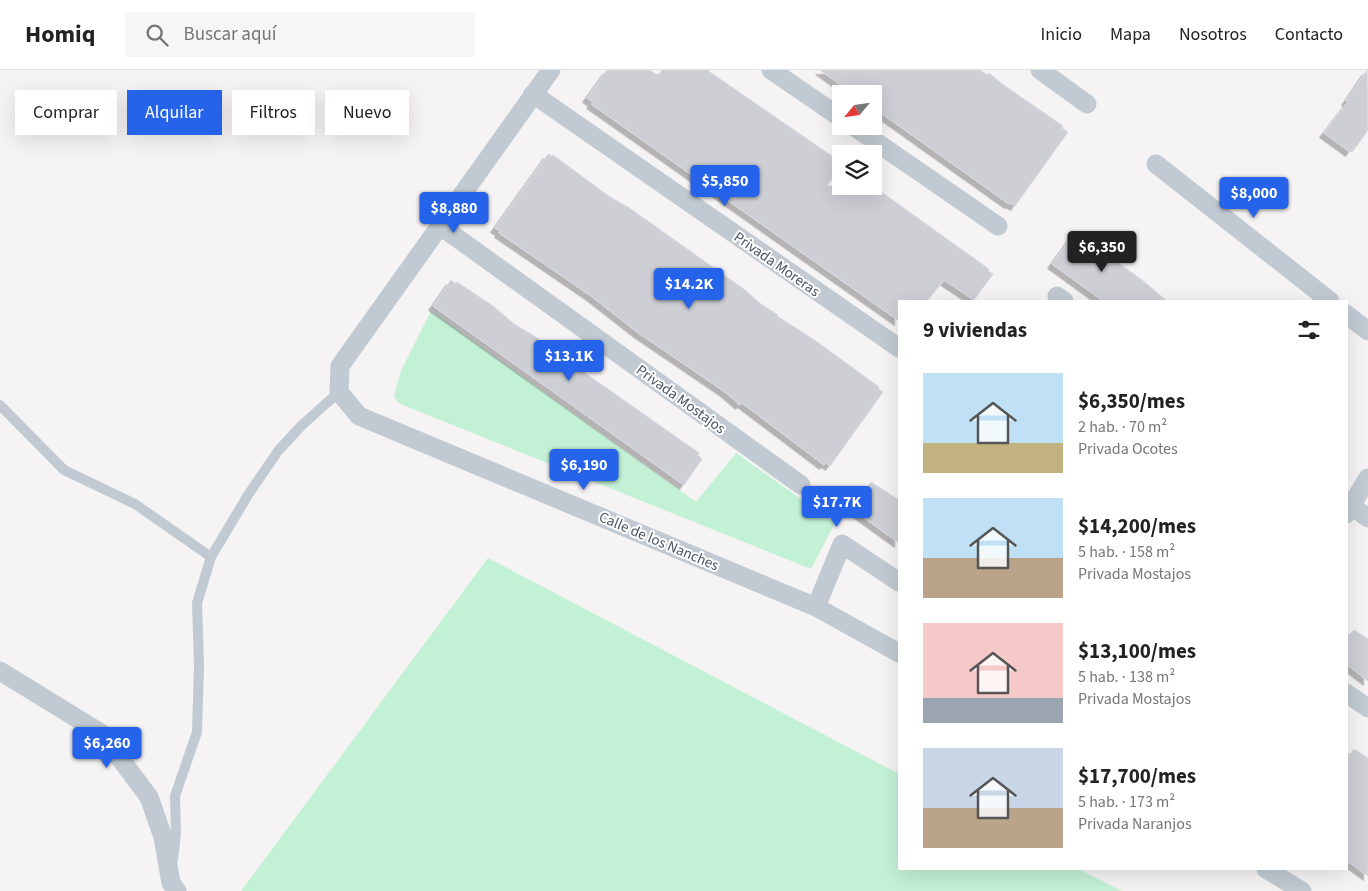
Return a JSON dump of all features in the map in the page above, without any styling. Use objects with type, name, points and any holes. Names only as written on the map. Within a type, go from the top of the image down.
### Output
[{"type":"street","points":[[339,392],[340,366],[551,70]]},
{"type":"street","points":[[771,70],[832,112]]},
{"type":"street","points":[[1040,70],[1086,104]]},
{"type":"street","name":"Privada Moreras","points":[[533,94],[898,347]]},
{"type":"street","points":[[866,135],[998,226]]},
{"type":"street","points":[[1156,164],[1329,300]]},
{"type":"street","name":"Privada Mostajos","points":[[439,226],[801,485]]},
{"type":"street","points":[[1348,316],[1368,331]]},
{"type":"street","name":"Calle de los Nanches","points":[[339,392],[358,416],[816,607],[898,652]]},
{"type":"street","points":[[1368,478],[1348,508],[1368,518]]},
{"type":"street","points":[[816,607],[842,544],[898,581]]},
{"type":"street","points":[[0,671],[101,734],[150,797],[163,837],[173,888]]},
{"type":"street","points":[[1348,694],[1368,708]]},
{"type":"street","points":[[1268,870],[1302,891]]},
{"type":"lane","points":[[173,888],[176,832],[175,796],[197,732],[199,666],[197,603],[211,557],[248,495],[278,451],[302,425],[339,392]]},
{"type":"lane","points":[[0,405],[64,470],[135,504],[211,557]]},
{"type":"green space","points":[[431,311],[696,502],[736,453],[835,523],[811,569],[398,403],[394,396],[401,371]]},
{"type":"green space","points":[[488,558],[898,773],[898,870],[1081,870],[1122,891],[241,891]]},
{"type":"building","points":[[607,70],[649,70],[659,76],[662,70],[707,70],[832,156],[832,179],[827,186],[832,186],[832,195],[882,195],[882,192],[989,269],[988,271],[993,274],[974,300],[944,280],[928,300],[898,300],[898,320],[591,104],[593,102],[587,98]]},
{"type":"building","points":[[820,70],[980,70],[988,75],[989,73],[1063,126],[1062,128],[1068,132],[1015,206],[1009,204],[882,114],[882,85],[841,85]]},
{"type":"building","points":[[1367,70],[1368,130],[1350,152],[1324,133],[1348,102],[1346,101]]},
{"type":"building","points":[[548,154],[553,155],[610,197],[628,207],[745,290],[777,316],[813,339],[879,387],[883,392],[830,466],[826,463],[824,465],[742,403],[740,405],[725,392],[637,332],[591,296],[499,233],[500,231],[495,228]]},
{"type":"building","points":[[1075,232],[1142,280],[1166,300],[1102,300],[1052,264]]},
{"type":"building","points":[[451,280],[493,306],[514,324],[536,337],[699,453],[698,455],[702,459],[684,485],[433,306]]},
{"type":"building","points":[[871,482],[898,499],[898,542],[856,512],[853,507]]},
{"type":"building","points":[[1354,630],[1368,639],[1368,681],[1348,666],[1348,636]]},
{"type":"building","points":[[1354,749],[1368,758],[1368,876],[1348,861],[1348,757]]}]
